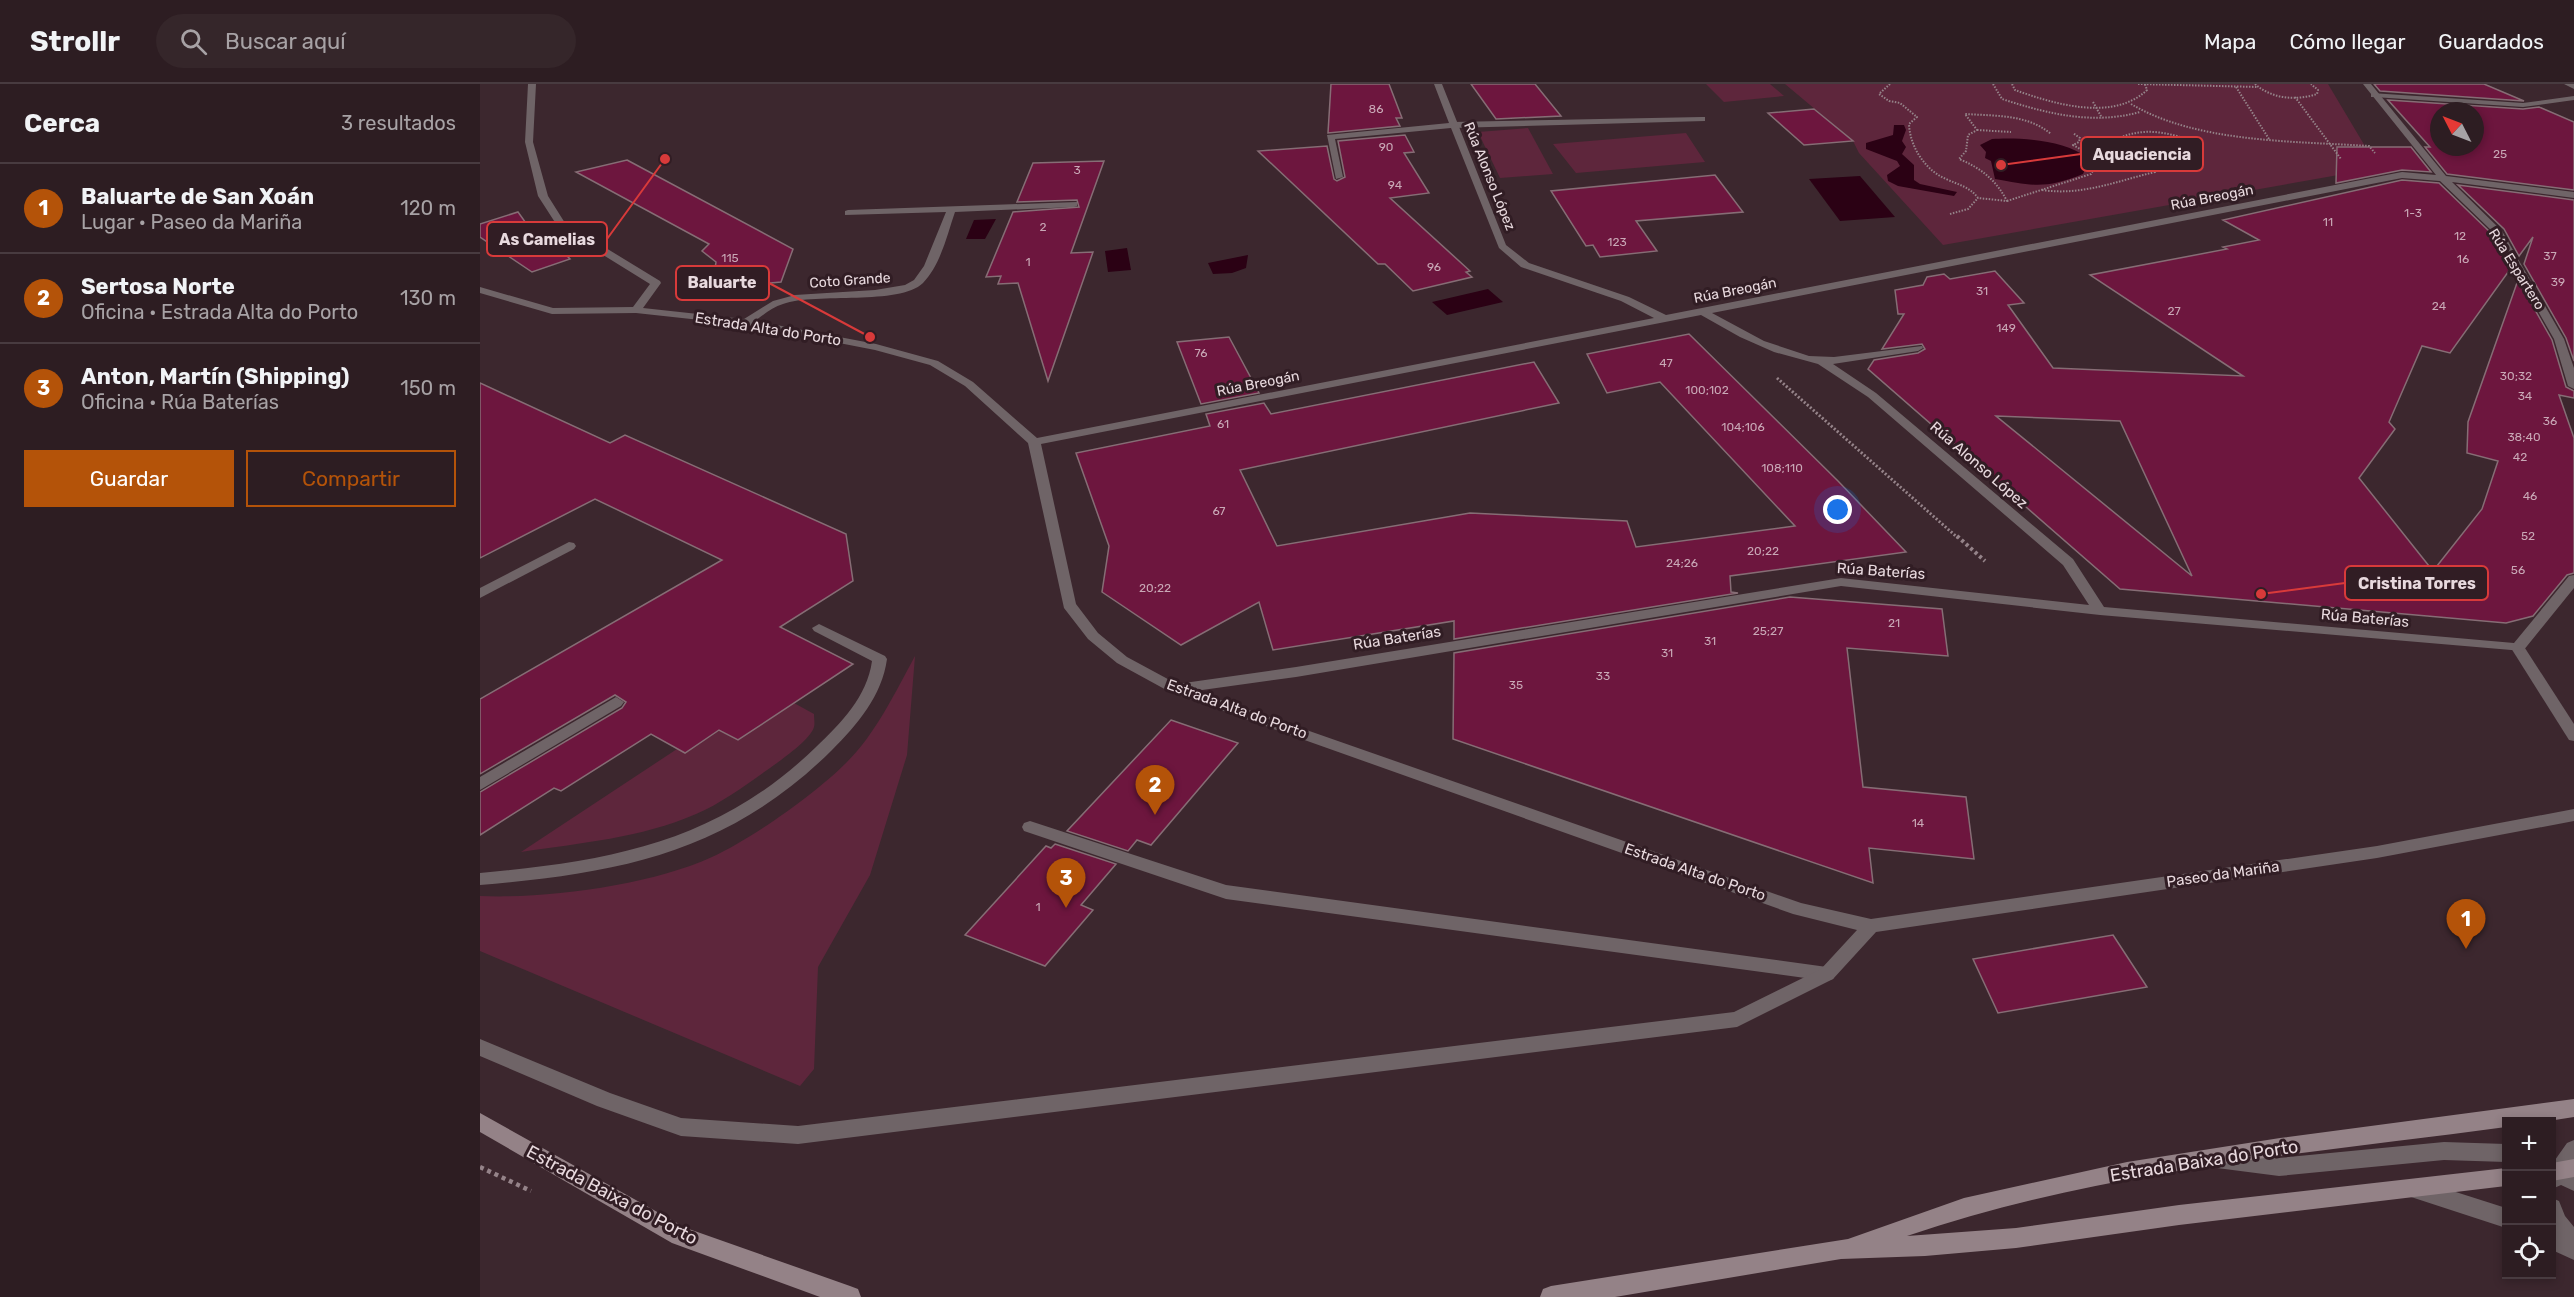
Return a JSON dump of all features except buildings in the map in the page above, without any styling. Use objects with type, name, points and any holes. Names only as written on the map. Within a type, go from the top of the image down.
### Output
[{"type":"main road","name":"Estrada Baixa do Porto","points":[[1841,1249],[1964,1208],[2064,1185],[2210,1158],[2574,1108]]},
{"type":"main road","name":"Estrada Baixa do Porto","points":[[480,1122],[680,1236],[850,1297]]},
{"type":"main road","name":"Estrada Baixa do Porto","points":[[1551,1297],[1841,1249],[1925,1246],[2016,1238],[2179,1215],[2502,1178]]},
{"type":"street","points":[[532,84],[529,142],[543,196],[561,225],[656,283],[636,310]]},
{"type":"street","name":"Rúa Alonso López","points":[[1438,84],[1502,246],[1525,265],[1625,299],[1665,319]]},
{"type":"street","name":"Rúa Espartero","points":[[2367,84],[2373,95],[2443,178],[2497,231],[2559,339],[2574,386]]},
{"type":"street","points":[[2568,84],[2574,87]]},
{"type":"street","points":[[2373,95],[2523,105],[2574,98]]},
{"type":"street","points":[[1339,177],[1330,137],[1453,125],[1702,119]]},
{"type":"street","name":"Rúa Breogán","points":[[1034,442],[2402,175],[2574,195]]},
{"type":"street","points":[[848,213],[951,211],[1074,204]]},
{"type":"street","name":"Coto Grande","points":[[746,322],[780,301],[810,296],[896,291],[916,284],[927,271],[951,211]]},
{"type":"street","name":"Estrada Alta do Porto","points":[[480,290],[552,310],[636,310],[746,322],[876,347],[934,363],[969,384],[1034,442],[1069,605],[1093,636],[1122,660],[1175,688],[1799,909],[1871,926]]},
{"type":"street","name":"Rúa Alonso López","points":[[1703,312],[1720,324],[1754,339],[1798,356],[1821,361],[1918,348]]},
{"type":"street","name":"Rúa Alonso López","points":[[1821,361],[1872,395],[2068,562],[2100,611]]},
{"type":"street","points":[[480,594],[569,546]]},
{"type":"street","points":[[2574,579],[2518,648],[2574,735]]},
{"type":"street","name":"Rúa Baterías","points":[[1175,688],[1296,672],[1841,582],[2100,611],[2518,648]]},
{"type":"street","points":[[480,879],[560,870],[668,848],[709,832],[787,783],[817,757],[846,726],[868,695],[879,672],[880,659],[819,628]]},
{"type":"street","points":[[480,784],[616,702]]},
{"type":"street","name":"Paseo da Mariña","points":[[1871,926],[2377,852],[2574,815]]},
{"type":"street","points":[[1030,827],[1226,892],[1827,974]]},
{"type":"street","points":[[480,1047],[604,1100],[681,1128],[798,1136],[1737,1019],[1827,974],[1871,926]]},
{"type":"street","points":[[2560,1173],[2574,1149]]},
{"type":"street","points":[[2210,1158],[2249,1165],[2279,1167],[2444,1151],[2502,1153]]},
{"type":"street","points":[[2415,1189],[2502,1217]]},
{"type":"street","points":[[2556,1221],[2574,1244]]},
{"type":"street","points":[[2556,1241],[2574,1250]]},
{"type":"path","points":[[1890,84],[1879,94],[1889,101],[1900,103],[1917,117],[1910,124],[1910,140],[1924,162],[1942,178],[1972,190],[1978,198],[2007,201],[2091,174],[2095,167],[2093,156],[2073,145],[2079,142],[2080,138],[2073,133]]},
{"type":"path","points":[[1993,84],[2002,99],[2026,107],[2077,117],[2124,118],[2140,112]]},
{"type":"path","points":[[2012,84],[2015,90],[2037,99],[2096,107],[2131,104],[2142,98],[2147,90],[2145,84]]},
{"type":"path","points":[[2138,84],[2256,86],[2277,95],[2295,97],[2317,94],[2318,90],[2311,84]]},
{"type":"path","points":[[2235,86],[2270,139]]},
{"type":"path","points":[[2295,97],[2342,160]]},
{"type":"path","points":[[2093,102],[2102,119]]},
{"type":"path","points":[[2131,104],[2140,112],[2187,126],[2270,139],[2369,146]]},
{"type":"path","points":[[1977,130],[1965,114],[2031,121],[2044,125],[2051,134]]},
{"type":"path","points":[[2007,201],[2001,189],[1978,167],[1959,159],[1966,151],[1968,135],[1977,130],[2011,132]]},
{"type":"path","points":[[2042,190],[2058,194],[2078,192],[2155,172],[2157,165],[2143,153],[2117,139],[2124,134],[2142,131],[2168,134],[2203,145]]},
{"type":"path","points":[[1950,214],[1968,209],[1978,198]]},
{"type":"path","points":[[1821,361],[1774,376],[1985,561]]},
{"type":"shaded area","points":[[1706,84],[1770,84],[1784,96],[1724,102]]},
{"type":"shaded area","points":[[1785,84],[2328,84],[2378,168],[1943,245],[1859,153],[1853,141]]},
{"type":"shaded area","points":[[1894,125],[1904,125],[1906,130],[1902,141],[1906,147],[1902,154],[1914,165],[1914,180],[1920,184],[1957,192],[1954,196],[1898,186],[1888,181],[1887,175],[1900,166],[1897,161],[1866,149],[1866,143],[1893,135]]},
{"type":"shaded area","points":[[1528,128],[1553,174],[1500,178],[1478,132]]},
{"type":"shaded area","points":[[1686,133],[1705,162],[1576,173],[1553,144]]},
{"type":"shaded area","points":[[1992,139],[2028,139],[2054,143],[2077,151],[2086,157],[2087,165],[2083,174],[2049,184],[2039,185],[1995,179],[1991,161],[1985,158],[1986,152],[1980,145]]},
{"type":"shaded area","points":[[1860,176],[1895,217],[1840,221],[1809,179]]},
{"type":"shaded area","points":[[996,219],[985,239],[966,239],[974,220]]},
{"type":"shaded area","points":[[1127,248],[1131,270],[1108,272],[1105,251]]},
{"type":"shaded area","points":[[1248,255],[1246,268],[1232,273],[1213,274],[1208,263]]},
{"type":"shaded area","points":[[1488,289],[1503,302],[1447,315],[1432,302]]},
{"type":"shaded area","points":[[915,656],[907,755],[870,875],[818,967],[814,1069],[800,1086],[480,951],[480,896],[567,892],[599,888],[660,875],[712,857],[764,827],[818,788],[857,752],[884,712]]},
{"type":"shaded area","points":[[794,703],[814,714],[814,726],[811,732],[801,744],[781,760],[715,804],[696,814],[654,829],[521,852],[677,749],[685,753],[719,730],[738,740]]},
{"type":"place","name":"As Camelias","points":[[665,159]]},
{"type":"place","name":"Aquaciencia","points":[[2001,165]]},
{"type":"place","name":"Baluarte","points":[[870,337]]},
{"type":"place","name":"Cristina Torres","points":[[2261,594]]},
{"type":"place","name":"Sertosa Norte","points":[[1155,815]]},
{"type":"place","name":"Anton, Martín (Shipping)","points":[[1066,908]]},
{"type":"place","name":"Baluarte de San Xoán","points":[[2466,949]]}]
